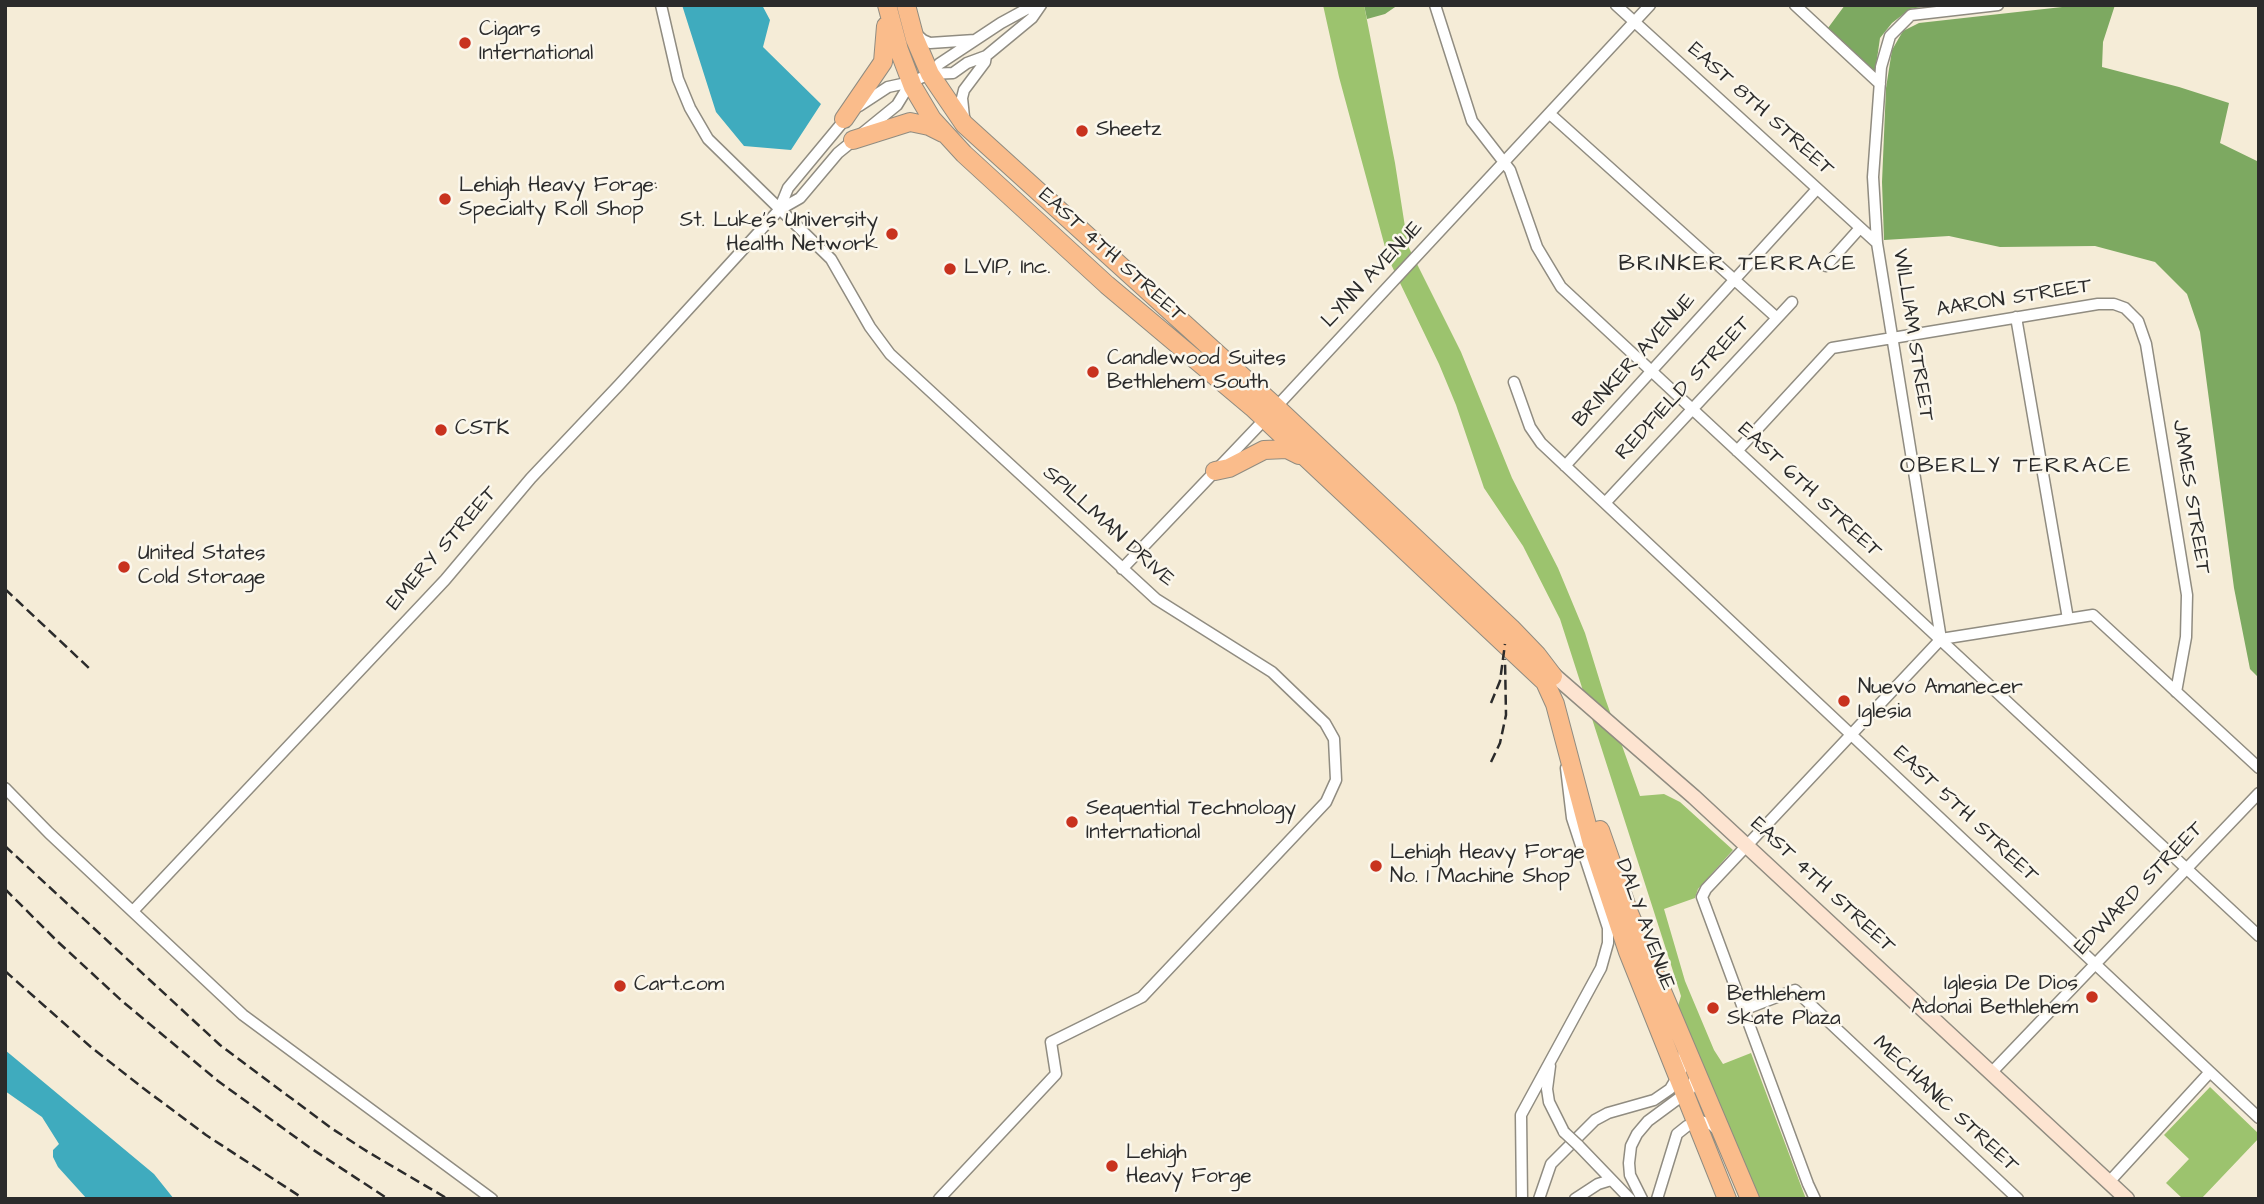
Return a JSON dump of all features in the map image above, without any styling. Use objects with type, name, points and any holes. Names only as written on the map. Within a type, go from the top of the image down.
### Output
[{"type":"highway","name":"EAST 4TH STREET","points":[[886,5],[911,82],[932,119],[945,135],[1107,285],[1271,413],[1313,463],[1503,630],[1537,655],[1537,666]]},
{"type":"highway","points":[[844,119],[883,62],[886,45],[886,5]]},
{"type":"highway","name":"EAST 4TH STREET","points":[[906,5],[911,27],[930,74],[967,126],[1271,413],[1491,610],[1513,650],[1537,666]]},
{"type":"highway","points":[[853,140],[910,122],[929,126],[945,135]]},
{"type":"highway","points":[[1215,471],[1229,468],[1252,454],[1275,448],[1287,449],[1313,463]]},
{"type":"highway","name":"DALY AVENUE","points":[[1537,666],[1551,692],[1611,904],[1641,988],[1727,1199]]},
{"type":"highway","name":"DALY AVENUE","points":[[1537,666],[1556,682],[1564,698],[1604,841],[1629,913],[1750,1199]]},
{"type":"main road","name":"EAST 4TH STREET","points":[[1537,666],[1584,699],[1636,745],[2127,1199]]},
{"type":"street","name":"SPILLMAN DRIVE","points":[[661,5],[678,79],[702,129],[715,148],[831,259],[870,327],[890,354],[1156,599],[1254,660],[1289,687],[1325,723],[1334,739],[1336,780],[1326,802],[1142,998],[1051,1042],[1056,1074],[939,1199]]},
{"type":"street","name":"EMERY STREET","points":[[930,74],[939,64],[975,40],[1034,5]]},
{"type":"street","name":"EMERY STREET","points":[[779,210],[788,188],[844,119],[869,98],[888,87],[930,74],[953,73],[967,63],[986,56],[1032,18],[1041,5]]},
{"type":"street","name":"EAST 6TH STREET","points":[[1435,5],[1472,121],[1512,174],[1537,247],[1554,278],[1568,295],[2259,936]]},
{"type":"street","name":"EAST 8TH STREET","points":[[1616,5],[1877,243]]},
{"type":"street","name":"LYNN AVENUE","points":[[1122,569],[1271,413],[1650,5]]},
{"type":"street","points":[[1795,5],[1880,84]]},
{"type":"street","name":"WILLIAM STREET","points":[[1941,639],[1877,243],[1873,177],[1880,84],[1886,44],[1890,36],[1911,15],[1998,5]]},
{"type":"street","points":[[911,27],[919,37],[930,43],[975,40]]},
{"type":"street","points":[[967,126],[962,108],[964,90],[985,62],[986,56]]},
{"type":"street","name":"EMERY STREET","points":[[133,911],[445,580],[531,478],[779,210],[800,198],[853,140],[897,105],[911,82]]},
{"type":"street","points":[[1550,114],[1777,318]]},
{"type":"street","name":"BRINKER AVENUE","points":[[1565,466],[1817,189]]},
{"type":"street","points":[[1826,266],[1860,228]]},
{"type":"street","name":"REDFIELD STREET","points":[[1605,503],[1792,302]]},
{"type":"street","name":"AARON STREET","points":[[1737,451],[1832,348],[2098,304],[2115,304],[2130,312]]},
{"type":"street","name":"JAMES STREET","points":[[2130,312],[2141,327],[2146,344],[2187,595],[2187,628],[2176,692]]},
{"type":"street","points":[[2016,317],[2068,619]]},
{"type":"street","name":"EAST 5TH STREET","points":[[1514,382],[1532,431],[1565,466],[2259,1118]]},
{"type":"street","points":[[1815,1199],[1702,897],[1706,889],[1941,639],[2093,615],[2259,768]]},
{"type":"street","points":[[1522,1199],[1520,1121],[1538,1082],[1601,968],[1607,953],[1609,935],[1572,818],[1563,734]]},
{"type":"street","points":[[5,788],[49,833],[243,1015],[492,1199]]},
{"type":"street","name":"EDWARD STREET","points":[[1991,1073],[2259,793]]},
{"type":"street","name":"MECHANIC STREET","points":[[1743,1010],[1795,990],[2018,1199]]},
{"type":"street","points":[[1642,1199],[1630,1175],[1631,1146],[1637,1133],[1682,1086],[1684,1041]]},
{"type":"street","points":[[1555,1054],[1550,1065],[1547,1089],[1552,1113],[1564,1132],[1630,1199]]},
{"type":"street","points":[[1539,1199],[1551,1164],[1595,1120],[1608,1113],[1654,1100],[1670,1089],[1693,1086],[1697,1072]]},
{"type":"street","points":[[2109,1182],[2210,1072]]},
{"type":"street","points":[[1657,1199],[1675,1138],[1683,1129],[1697,1122],[1712,1125],[1722,1135]]},
{"type":"street","points":[[1575,1199],[1598,1184],[1611,1180]]},
{"type":"green space","points":[[1323,5],[1364,5],[1395,163],[1408,246],[1461,352],[1512,478],[1558,568],[1585,633],[1640,796],[1664,794],[1680,802],[1733,850],[1698,889],[1695,898],[1664,909],[1685,981],[1714,1050],[1723,1064],[1751,1053],[1806,1199],[1758,1199],[1716,1101],[1718,1100],[1678,1006],[1681,996],[1560,619],[1523,546],[1484,488],[1439,364],[1388,258],[1339,77]]},
{"type":"green space","points":[[1364,5],[1398,5],[1385,14],[1367,19]]},
{"type":"green space","points":[[1845,5],[1933,5],[1910,9],[1892,23],[1880,38],[1875,73],[1828,28]]},
{"type":"green space","points":[[2080,5],[2115,5],[2103,42],[2102,67],[2229,103],[2220,143],[2259,162],[2259,678],[2250,669],[2234,588],[2200,332],[2187,294],[2155,262],[2095,246],[2000,247],[1949,236],[1884,240],[1882,182],[1886,88],[1892,50],[1903,31],[1919,23]]},
{"type":"green space","points":[[2210,1087],[2259,1134],[2259,1138],[2201,1199],[2183,1199],[2166,1183],[2189,1159],[2164,1135]]},
{"type":"water","points":[[682,5],[762,5],[770,20],[763,47],[821,104],[791,150],[744,146],[716,112]]},
{"type":"water","points":[[5,1050],[154,1174],[174,1199],[87,1199],[58,1167],[53,1150],[59,1144],[42,1117],[5,1091]]},
{"type":"railway","points":[[5,589],[90,669]]},
{"type":"railway","points":[[1491,703],[1500,681],[1505,644]]},
{"type":"railway","points":[[1491,762],[1500,743],[1506,715],[1505,659]]},
{"type":"railway","points":[[5,846],[220,1045],[331,1128],[448,1199]]},
{"type":"railway","points":[[5,889],[122,1001],[218,1081],[309,1147],[388,1199]]},
{"type":"railway","points":[[5,971],[92,1048],[143,1088],[206,1135],[304,1199]]},
{"type":"place","name":"Cigars International","points":[[465,43]]},
{"type":"place","name":"Sheetz","points":[[1082,131]]},
{"type":"place","name":"Lehigh Heavy Forge: Specialty Roll Shop","points":[[445,199]]},
{"type":"place","name":"St. Luke's University Health Network","points":[[892,234]]},
{"type":"place","name":"LVIP, Inc.","points":[[950,269]]},
{"type":"place","name":"Candlewood Suites Bethlehem South","points":[[1093,372]]},
{"type":"place","name":"CSTK","points":[[441,430]]},
{"type":"place","name":"United States Cold Storage","points":[[124,567]]},
{"type":"place","name":"Nuevo Amanecer Iglesia","points":[[1844,701]]},
{"type":"place","name":"Sequential Technology International","points":[[1072,822]]},
{"type":"place","name":"Lehigh Heavy Forge No. 1 Machine Shop","points":[[1376,866]]},
{"type":"place","name":"Cart.com","points":[[620,986]]},
{"type":"place","name":"Iglesia De Dios Adonai Bethlehem","points":[[2092,997]]},
{"type":"place","name":"Bethlehem Skate Plaza","points":[[1713,1008]]},
{"type":"place","name":"Lehigh Heavy Forge","points":[[1112,1166]]},
{"type":"district","name":"BRINKER TERRACE","points":[[1738,265]]},
{"type":"district","name":"OBERLY TERRACE","points":[[2016,467]]}]
